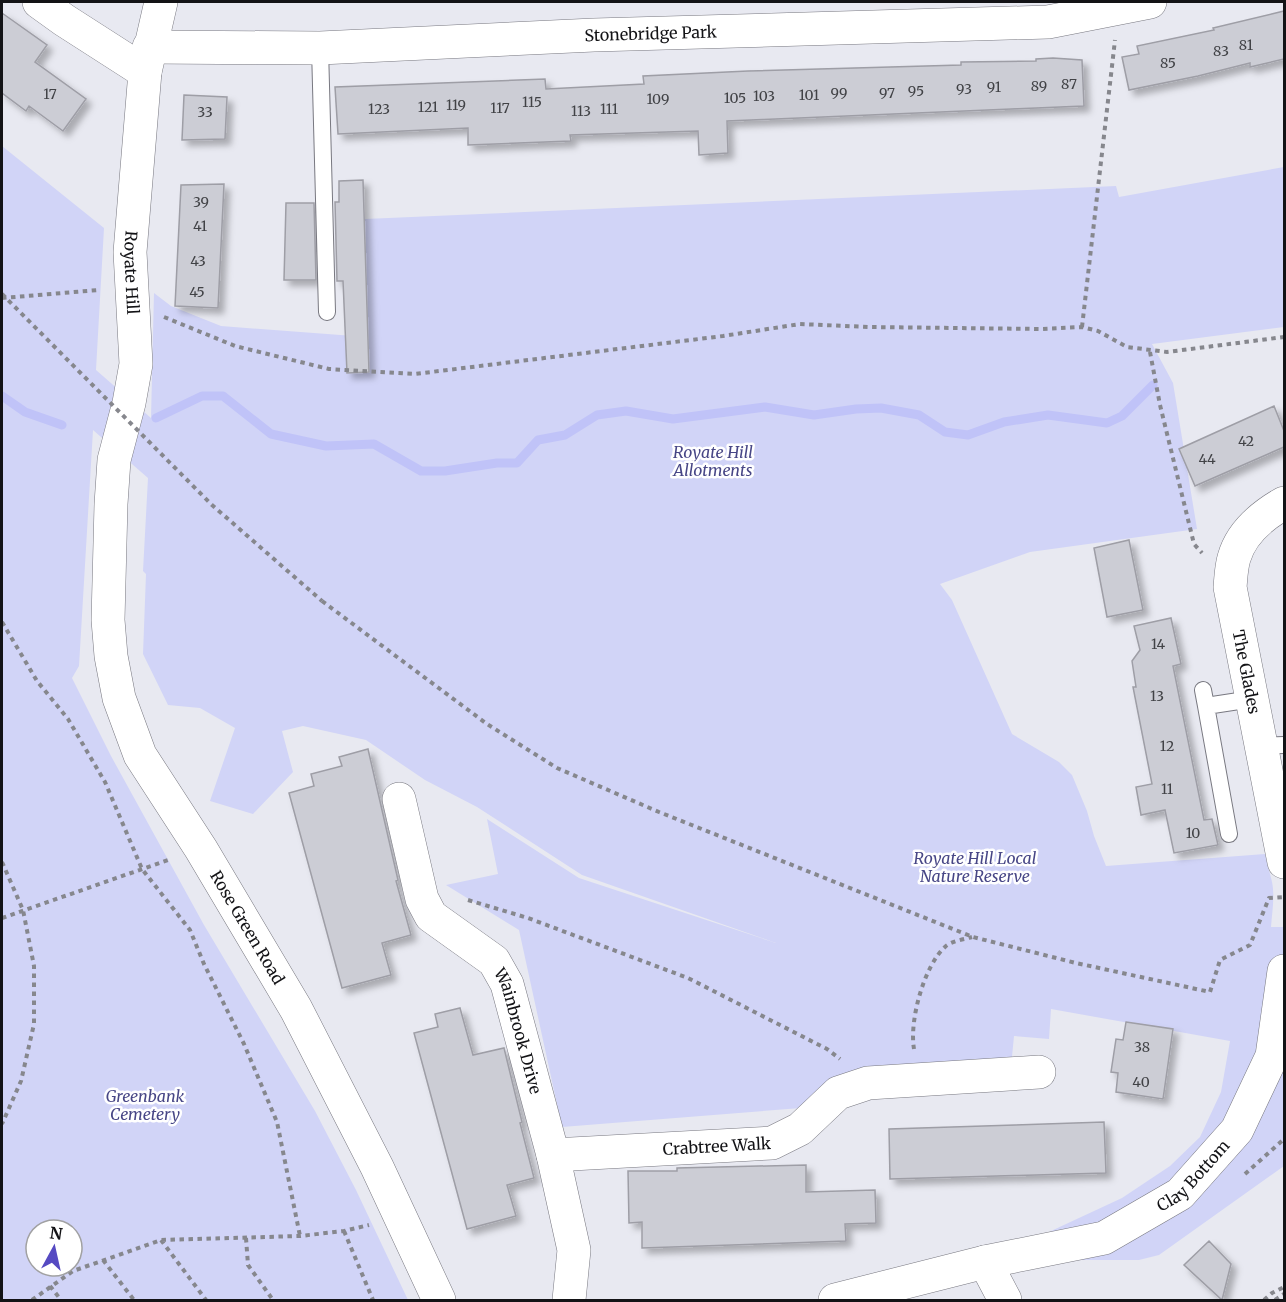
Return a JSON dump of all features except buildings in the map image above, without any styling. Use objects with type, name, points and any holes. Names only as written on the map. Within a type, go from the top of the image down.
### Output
[{"type":"street","points":[[39,2],[64,20],[147,60]]},
{"type":"street","name":"Royate Hill","points":[[111,544],[114,460],[129,403],[136,363],[130,252],[147,60],[161,2]]},
{"type":"street","name":"Stonebridge Park","points":[[147,60],[320,48],[594,35],[1048,22],[1150,2]]},
{"type":"street","name":"The Glades","points":[[1284,503],[1262,516],[1246,534],[1234,557],[1230,587],[1252,699],[1273,745],[1284,862]]},
{"type":"street","name":"Rose Green Road","points":[[111,544],[108,620],[111,656],[119,698],[140,755],[201,849],[296,1009],[377,1167],[439,1300]]},
{"type":"street","name":"Wainbrook Drive","points":[[399,799],[422,899],[431,916],[494,961],[507,984],[553,1155],[574,1250],[569,1300]]},
{"type":"street","name":"Clay Bottom","points":[[835,1300],[985,1262],[1104,1238],[1180,1194],[1237,1130],[1272,1056],[1284,971]]},
{"type":"street","name":"Crabtree Walk","points":[[553,1155],[772,1143],[800,1129],[838,1093],[868,1083],[1039,1072]]},
{"type":"street","points":[[985,1262],[1005,1300]]},
{"type":"lane","points":[[320,48],[327,312]]},
{"type":"lane","points":[[1229,834],[1204,698],[1252,699]]},
{"type":"path","points":[[1082,327],[1118,9]]},
{"type":"path","points":[[2,296],[132,296],[235,346],[329,369],[415,374],[723,336],[800,324],[903,328],[1082,327],[1098,331],[1127,347],[1150,352],[1167,352],[1284,337]]},
{"type":"path","points":[[2,296],[212,505],[322,601],[488,724],[557,768],[659,813],[973,937],[1210,992],[1220,960],[1250,945],[1269,898],[1284,897]]},
{"type":"path","points":[[1150,352],[1194,544]]},
{"type":"path","points":[[2,622],[37,681],[68,719],[105,782],[142,869],[190,930],[277,1122],[300,1236]]},
{"type":"path","points":[[2,918],[201,849]]},
{"type":"path","points":[[2,862],[23,910],[34,966],[34,1024],[21,1081],[2,1124]]},
{"type":"path","points":[[422,899],[467,900],[528,918],[688,978],[827,1049],[868,1083]]},
{"type":"path","points":[[920,1080],[912,1040],[920,991],[930,966],[947,945],[973,937]]},
{"type":"path","points":[[32,1300],[73,1271],[161,1240],[300,1236],[344,1231],[401,1218]]},
{"type":"path","points":[[344,1231],[373,1300]]},
{"type":"path","points":[[246,1238],[248,1265],[273,1300]]},
{"type":"path","points":[[161,1240],[206,1300]]},
{"type":"path","points":[[103,1260],[134,1300]]},
{"type":"path","points":[[50,1286],[61,1300]]},
{"type":"path","points":[[1264,1300],[1284,1287]]},
{"type":"path","points":[[1275,1300],[1284,1293]]},
{"type":"green space","points":[[2,146],[104,228],[96,370],[151,418],[154,293],[171,306],[221,326],[367,337],[365,219],[1116,186],[1119,197],[1284,167],[1284,327],[1152,344],[1173,383],[1197,529],[1030,552],[940,584],[952,600],[1012,734],[1059,762],[1072,775],[1106,866],[1265,854],[1273,887],[1271,927],[1284,927],[1284,1166],[1159,1255],[1139,1260],[1069,1260],[1040,1240],[1051,1231],[1122,1198],[1170,1166],[1200,1137],[1221,1092],[1230,1041],[1051,1009],[1049,1039],[1014,1036],[1011,1067],[801,1108],[562,1127],[519,930],[446,885],[498,874],[487,819],[579,878],[776,943],[582,875],[477,807],[425,780],[366,740],[303,726],[282,731],[293,772],[253,814],[210,801],[235,728],[200,708],[168,705],[143,654],[146,574],[143,571],[148,478],[93,430],[79,666],[72,678],[111,756],[204,925],[315,1111],[356,1190],[408,1300],[2,1300]]},
{"type":"waterway","points":[[156,418],[202,396],[223,396],[271,434],[326,446],[374,444],[421,471],[445,471],[497,463],[517,463],[538,440],[565,435],[597,415],[626,411],[673,419],[765,407],[814,415],[881,408],[919,415],[945,432],[968,435],[1004,422],[1048,415],[1107,423],[1122,416],[1153,385]]},
{"type":"waterway","points":[[2,396],[25,412],[62,425]]},
{"type":"park label","name":"Royate Hill Allotments","points":[[713,461]]},
{"type":"park label","name":"Royate Hill Local Nature Reserve","points":[[975,867]]},
{"type":"park label","name":"Greenbank Cemetery","points":[[145,1105]]}]
